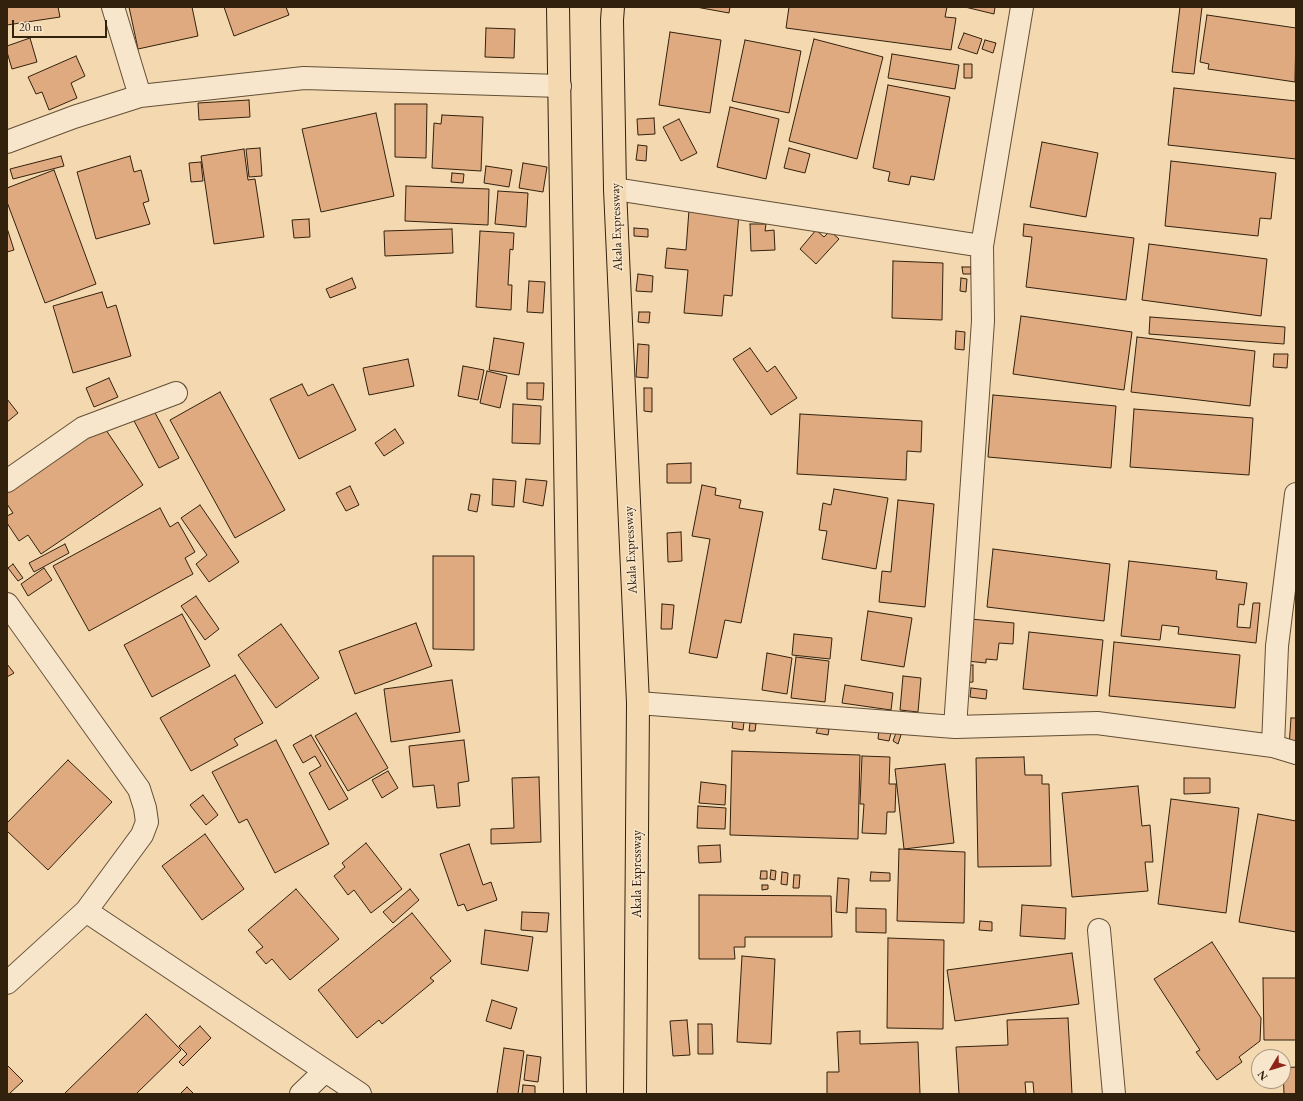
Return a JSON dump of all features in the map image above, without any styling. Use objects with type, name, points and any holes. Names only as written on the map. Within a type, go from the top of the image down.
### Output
[{"type":"main road","points":[[558,7],[575,1094]]},
{"type":"main road","name":"Akala Expressway","points":[[614,7],[612,20],[615,189],[638,703],[635,1094]]},
{"type":"street","points":[[113,7],[140,96]]},
{"type":"street","points":[[955,727],[982,321],[982,246],[1022,7]]},
{"type":"street","points":[[7,142],[74,117],[140,96],[304,78],[560,86]]},
{"type":"street","points":[[615,189],[982,246]]},
{"type":"street","points":[[7,481],[83,428],[176,393]]},
{"type":"street","points":[[1273,746],[1277,646],[1296,494]]},
{"type":"street","points":[[7,604],[139,789],[145,808],[147,822],[142,835],[86,911],[7,983]]},
{"type":"street","points":[[638,703],[955,727],[1097,723],[1273,746],[1296,753]]},
{"type":"street","points":[[86,911],[360,1094]]},
{"type":"street","points":[[1099,930],[1114,1094]]},
{"type":"street","points":[[301,1094],[325,1071]]},
{"type":"building","points":[[7,7],[58,7],[60,17],[7,25]]},
{"type":"building","points":[[129,7],[192,7],[198,36],[138,49]]},
{"type":"building","points":[[224,7],[286,7],[289,15],[234,36]]},
{"type":"building","points":[[696,7],[730,7],[729,13]]},
{"type":"building","points":[[789,7],[947,7],[945,17],[956,18],[951,50],[786,28]]},
{"type":"building","points":[[965,7],[995,7],[994,14]]},
{"type":"building","points":[[1180,7],[1202,7],[1194,74],[1172,72]]},
{"type":"building","points":[[1207,15],[1296,28],[1295,82],[1208,69],[1209,64],[1200,62]]},
{"type":"building","points":[[486,28],[515,29],[514,58],[485,57]]},
{"type":"building","points":[[670,32],[721,40],[710,113],[659,105]]},
{"type":"building","points":[[964,33],[982,39],[977,54],[958,48]]},
{"type":"building","points":[[30,38],[37,62],[12,69],[7,52],[7,46]]},
{"type":"building","points":[[814,39],[883,57],[857,159],[789,141]]},
{"type":"building","points":[[745,40],[801,51],[789,113],[732,101]]},
{"type":"building","points":[[985,40],[996,43],[993,53],[982,49]]},
{"type":"building","points":[[892,54],[959,65],[955,89],[888,78]]},
{"type":"building","points":[[76,56],[85,76],[71,83],[77,98],[49,110],[42,92],[36,94],[28,77]]},
{"type":"building","points":[[964,64],[972,64],[972,78],[964,78]]},
{"type":"building","points":[[888,85],[950,97],[934,180],[911,176],[909,185],[888,181],[890,172],[873,168]]},
{"type":"building","points":[[1174,88],[1296,101],[1296,159],[1168,145]]},
{"type":"building","points":[[249,100],[250,117],[199,120],[198,103]]},
{"type":"building","points":[[395,104],[427,104],[426,158],[395,157]]},
{"type":"building","points":[[730,107],[779,119],[766,179],[717,167]]},
{"type":"building","points":[[376,113],[394,196],[321,212],[302,129]]},
{"type":"building","points":[[442,115],[483,117],[481,171],[432,168],[434,123],[441,124]]},
{"type":"building","points":[[654,118],[655,134],[638,135],[637,119]]},
{"type":"building","points":[[679,119],[697,153],[681,161],[663,127]]},
{"type":"building","points":[[1042,142],[1098,153],[1086,217],[1030,207]]},
{"type":"building","points":[[638,145],[647,146],[646,161],[636,160]]},
{"type":"building","points":[[260,148],[262,176],[249,177],[246,149]]},
{"type":"building","points":[[789,148],[810,154],[805,173],[784,168]]},
{"type":"building","points":[[244,149],[248,180],[255,179],[264,237],[214,244],[201,156]]},
{"type":"building","points":[[61,156],[64,166],[13,179],[10,169]]},
{"type":"building","points":[[130,156],[134,172],[141,170],[149,201],[143,203],[150,224],[96,239],[77,172]]},
{"type":"building","points":[[1171,161],[1276,173],[1271,219],[1260,218],[1258,236],[1165,226]]},
{"type":"building","points":[[201,162],[203,181],[191,182],[189,163]]},
{"type":"building","points":[[523,163],[547,167],[543,192],[519,188]]},
{"type":"building","points":[[486,166],[512,170],[509,187],[484,183]]},
{"type":"building","points":[[54,170],[96,284],[45,303],[7,202],[7,188]]},
{"type":"building","points":[[452,173],[464,174],[463,183],[451,182]]},
{"type":"building","points":[[406,186],[489,189],[488,225],[405,221]]},
{"type":"building","points":[[498,191],[528,193],[526,227],[495,224]]},
{"type":"building","points":[[689,210],[739,214],[732,296],[724,295],[722,316],[684,313],[688,270],[665,268],[667,248],[686,250]]},
{"type":"building","points":[[309,219],[310,237],[294,238],[292,220]]},
{"type":"building","points":[[750,224],[766,224],[765,231],[774,230],[775,250],[751,251]]},
{"type":"building","points":[[1024,224],[1134,238],[1126,300],[1026,287],[1032,237],[1023,236]]},
{"type":"building","points":[[7,228],[14,250],[7,252]]},
{"type":"building","points":[[634,228],[648,229],[648,237],[634,236]]},
{"type":"building","points":[[452,229],[453,253],[385,256],[384,231]]},
{"type":"building","points":[[816,230],[824,237],[830,231],[839,239],[816,264],[800,249]]},
{"type":"building","points":[[480,231],[514,233],[513,250],[510,249],[508,285],[512,285],[511,310],[476,307]]},
{"type":"building","points":[[1149,244],[1267,259],[1261,316],[1142,300]]},
{"type":"building","points":[[893,261],[943,263],[942,320],[892,318]]},
{"type":"building","points":[[962,267],[971,267],[971,274],[963,274]]},
{"type":"building","points":[[638,274],[653,276],[652,292],[636,291]]},
{"type":"building","points":[[352,278],[356,288],[330,298],[326,289]]},
{"type":"building","points":[[961,278],[967,279],[966,292],[960,291]]},
{"type":"building","points":[[529,281],[545,282],[543,313],[527,312]]},
{"type":"building","points":[[102,292],[107,308],[116,305],[131,356],[73,373],[53,306]]},
{"type":"building","points":[[639,312],[650,312],[649,323],[638,322]]},
{"type":"building","points":[[1021,316],[1132,332],[1124,390],[1013,374]]},
{"type":"building","points":[[1150,317],[1285,327],[1284,344],[1149,334]]},
{"type":"building","points":[[956,331],[965,332],[964,350],[955,349]]},
{"type":"building","points":[[1137,337],[1255,351],[1250,406],[1131,392]]},
{"type":"building","points":[[494,338],[524,343],[519,375],[489,370]]},
{"type":"building","points":[[638,344],[649,345],[648,378],[636,377]]},
{"type":"building","points":[[750,348],[767,372],[775,366],[797,398],[771,415],[733,359]]},
{"type":"building","points":[[1274,354],[1288,354],[1287,368],[1273,367]]},
{"type":"building","points":[[408,359],[414,386],[369,395],[363,368]]},
{"type":"building","points":[[463,366],[484,370],[478,400],[458,396]]},
{"type":"building","points":[[487,371],[507,376],[500,408],[480,403]]},
{"type":"building","points":[[109,378],[118,397],[94,407],[86,388]]},
{"type":"building","points":[[527,383],[544,383],[543,400],[527,399]]},
{"type":"building","points":[[302,384],[308,396],[333,384],[356,430],[299,459],[270,399]]},
{"type":"building","points":[[644,388],[652,388],[652,412],[644,411]]},
{"type":"building","points":[[220,392],[285,510],[235,538],[170,420]]},
{"type":"building","points":[[993,395],[1116,406],[1111,468],[988,457]]},
{"type":"building","points":[[7,399],[18,413],[7,422]]},
{"type":"building","points":[[513,404],[541,406],[540,444],[512,443]]},
{"type":"building","points":[[153,409],[179,458],[159,468],[133,419]]},
{"type":"building","points":[[1134,409],[1253,418],[1249,475],[1130,467]]},
{"type":"building","points":[[800,414],[922,421],[921,452],[907,451],[906,480],[797,474]]},
{"type":"building","points":[[104,427],[143,485],[41,554],[28,535],[19,541],[7,523],[7,516],[13,513],[7,504],[7,492]]},
{"type":"building","points":[[395,429],[404,443],[384,456],[375,443]]},
{"type":"building","points":[[691,463],[691,483],[667,483],[667,464]]},
{"type":"building","points":[[493,479],[516,481],[514,507],[492,505]]},
{"type":"building","points":[[526,479],[547,481],[543,506],[523,502]]},
{"type":"building","points":[[702,485],[716,488],[715,495],[741,500],[739,508],[763,512],[741,623],[725,620],[717,658],[689,653],[710,539],[692,536]]},
{"type":"building","points":[[350,486],[359,505],[346,511],[336,493]]},
{"type":"building","points":[[834,489],[888,498],[876,569],[822,559],[827,531],[819,530],[823,503],[831,505]]},
{"type":"building","points":[[471,494],[480,495],[477,512],[468,510]]},
{"type":"building","points":[[898,500],[934,504],[925,607],[879,602],[882,571],[891,572]]},
{"type":"building","points":[[200,505],[239,562],[209,582],[196,564],[207,555],[181,518]]},
{"type":"building","points":[[160,508],[170,527],[178,522],[195,552],[185,558],[193,574],[89,631],[53,566]]},
{"type":"building","points":[[681,532],[682,561],[668,562],[667,533]]},
{"type":"building","points":[[65,544],[69,553],[34,572],[29,563]]},
{"type":"building","points":[[993,549],[1110,564],[1104,621],[987,607]]},
{"type":"building","points":[[433,556],[474,556],[474,650],[433,649]]},
{"type":"building","points":[[1129,561],[1217,571],[1216,579],[1247,583],[1244,605],[1239,604],[1237,627],[1250,628],[1253,603],[1260,603],[1256,643],[1178,634],[1179,627],[1162,625],[1160,640],[1121,636]]},
{"type":"building","points":[[13,564],[23,578],[18,581],[8,568]]},
{"type":"building","points":[[44,568],[52,580],[28,596],[21,584]]},
{"type":"building","points":[[196,596],[219,629],[205,640],[181,606]]},
{"type":"building","points":[[662,604],[674,605],[672,629],[661,629]]},
{"type":"building","points":[[868,611],[912,618],[904,667],[861,660]]},
{"type":"building","points":[[182,614],[210,666],[152,697],[124,645]]},
{"type":"building","points":[[970,619],[1014,623],[1013,644],[999,643],[997,660],[986,659],[986,663],[967,661]]},
{"type":"building","points":[[416,623],[432,666],[355,694],[339,651]]},
{"type":"building","points":[[281,624],[319,678],[276,708],[238,655]]},
{"type":"building","points":[[1029,632],[1103,640],[1097,696],[1023,689]]},
{"type":"building","points":[[794,634],[832,638],[830,659],[792,655]]},
{"type":"building","points":[[1114,642],[1240,655],[1235,708],[1109,696]]},
{"type":"building","points":[[767,653],[792,658],[787,694],[762,690]]},
{"type":"building","points":[[796,657],[829,661],[825,702],[791,698]]},
{"type":"building","points":[[7,664],[14,673],[7,677]]},
{"type":"building","points":[[973,665],[973,682],[961,683],[960,666]]},
{"type":"building","points":[[235,675],[263,723],[234,739],[238,745],[191,771],[160,718]]},
{"type":"building","points":[[903,676],[921,678],[918,712],[900,710]]},
{"type":"building","points":[[452,680],[460,732],[391,742],[384,689]]},
{"type":"building","points":[[845,685],[893,693],[891,710],[842,703]]},
{"type":"building","points":[[971,688],[987,690],[986,699],[970,697]]},
{"type":"building","points":[[356,713],[388,768],[348,791],[315,736]]},
{"type":"building","points":[[1291,718],[1296,718],[1296,747],[1289,747]]},
{"type":"building","points":[[733,720],[744,722],[743,730],[732,728]]},
{"type":"building","points":[[750,723],[756,724],[755,731],[749,731]]},
{"type":"building","points":[[818,727],[829,729],[828,735],[816,733]]},
{"type":"building","points":[[879,730],[891,733],[889,741],[878,739]]},
{"type":"building","points":[[896,733],[901,735],[898,744],[893,741]]},
{"type":"building","points":[[311,735],[348,799],[329,810],[309,773],[321,766],[315,756],[303,763],[293,745]]},
{"type":"building","points":[[276,740],[329,844],[275,873],[247,819],[239,823],[212,772]]},
{"type":"building","points":[[464,740],[469,781],[458,783],[460,806],[437,808],[434,785],[413,787],[409,746]]},
{"type":"building","points":[[732,751],[860,755],[858,839],[730,835]]},
{"type":"building","points":[[862,756],[890,757],[889,784],[896,784],[895,812],[887,812],[886,834],[862,833],[864,804],[860,804]]},
{"type":"building","points":[[1024,757],[1025,775],[1042,775],[1042,784],[1049,784],[1051,866],[978,867],[976,758]]},
{"type":"building","points":[[68,760],[112,802],[48,870],[7,831],[7,823]]},
{"type":"building","points":[[945,764],[954,843],[904,849],[895,769]]},
{"type":"building","points":[[388,771],[398,788],[382,798],[372,780]]},
{"type":"building","points":[[539,777],[541,842],[491,844],[491,829],[514,828],[512,778]]},
{"type":"building","points":[[1184,778],[1210,778],[1210,793],[1184,794]]},
{"type":"building","points":[[701,782],[726,785],[725,805],[699,803]]},
{"type":"building","points":[[1138,786],[1142,826],[1150,825],[1153,862],[1145,862],[1148,891],[1072,897],[1062,793]]},
{"type":"building","points":[[203,795],[218,815],[206,825],[190,805]]},
{"type":"building","points":[[1171,799],[1239,808],[1226,913],[1158,904]]},
{"type":"building","points":[[698,806],[726,808],[725,829],[697,828]]},
{"type":"building","points":[[1258,814],[1296,821],[1296,932],[1239,922]]},
{"type":"building","points":[[205,834],[244,889],[202,920],[162,866]]},
{"type":"building","points":[[366,843],[402,889],[371,913],[354,890],[348,895],[334,876],[345,867],[342,863]]},
{"type":"building","points":[[469,844],[483,885],[491,882],[497,900],[467,911],[464,904],[458,906],[440,854]]},
{"type":"building","points":[[720,845],[721,862],[699,863],[698,846]]},
{"type":"building","points":[[899,849],[965,852],[964,923],[897,921]]},
{"type":"building","points":[[771,870],[776,871],[775,880],[770,879]]},
{"type":"building","points":[[761,871],[767,871],[767,879],[760,879]]},
{"type":"building","points":[[782,872],[788,873],[787,885],[781,884]]},
{"type":"building","points":[[871,872],[890,873],[890,881],[870,881]]},
{"type":"building","points":[[794,875],[800,875],[799,888],[793,888]]},
{"type":"building","points":[[838,878],[849,879],[847,913],[836,912]]},
{"type":"building","points":[[762,885],[768,885],[768,889],[762,890]]},
{"type":"building","points":[[296,889],[339,939],[290,980],[272,959],[266,964],[256,952],[263,947],[248,930]]},
{"type":"building","points":[[410,889],[419,900],[393,923],[383,912]]},
{"type":"building","points":[[699,895],[831,896],[832,937],[745,937],[745,947],[734,947],[735,959],[699,959]]},
{"type":"building","points":[[1022,905],[1066,908],[1065,939],[1020,936]]},
{"type":"building","points":[[856,908],[886,909],[886,933],[856,932]]},
{"type":"building","points":[[522,912],[549,913],[547,932],[521,930]]},
{"type":"building","points":[[412,913],[451,961],[430,978],[434,981],[382,1024],[379,1020],[357,1038],[318,990]]},
{"type":"building","points":[[980,921],[992,922],[992,931],[979,930]]},
{"type":"building","points":[[485,930],[533,937],[528,971],[481,964]]},
{"type":"building","points":[[888,938],[944,940],[943,1029],[887,1028]]},
{"type":"building","points":[[1212,942],[1261,1018],[1260,1041],[1239,1057],[1242,1062],[1217,1080],[1196,1052],[1200,1050],[1154,979]]},
{"type":"building","points":[[1072,953],[1079,1004],[955,1021],[947,970]]},
{"type":"building","points":[[742,956],[775,959],[771,1044],[737,1042]]},
{"type":"building","points":[[1263,978],[1296,978],[1296,1040],[1264,1040]]},
{"type":"building","points":[[492,1000],[517,1008],[511,1029],[486,1021]]},
{"type":"building","points":[[146,1014],[181,1050],[136,1094],[64,1094]]},
{"type":"building","points":[[1068,1018],[1072,1094],[1034,1094],[1033,1082],[1025,1082],[1026,1094],[959,1094],[956,1047],[1008,1045],[1007,1020]]},
{"type":"building","points":[[687,1020],[690,1055],[673,1056],[670,1021]]},
{"type":"building","points":[[698,1024],[712,1024],[713,1054],[698,1054]]},
{"type":"building","points":[[200,1026],[211,1038],[183,1066],[179,1062],[187,1054],[179,1046]]},
{"type":"building","points":[[860,1031],[860,1044],[918,1042],[920,1094],[827,1094],[827,1072],[839,1072],[837,1032]]},
{"type":"building","points":[[504,1048],[524,1051],[518,1094],[497,1094]]},
{"type":"building","points":[[527,1055],[541,1057],[538,1082],[524,1080]]},
{"type":"building","points":[[7,1065],[23,1081],[9,1094],[7,1094]]},
{"type":"building","points":[[1291,1067],[1296,1067],[1296,1094],[1284,1094],[1284,1089],[1291,1089]]},
{"type":"building","points":[[523,1085],[535,1086],[535,1094],[522,1094]]},
{"type":"building","points":[[187,1087],[194,1094],[180,1094]]}]
